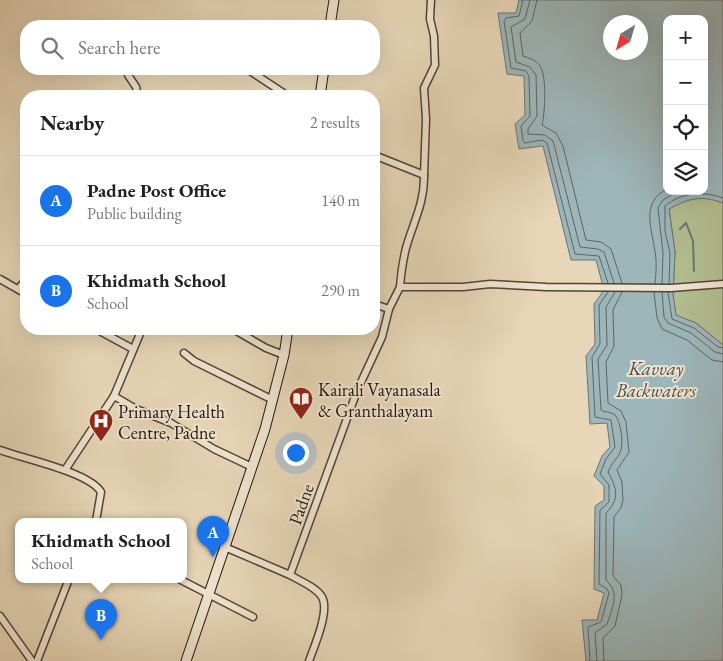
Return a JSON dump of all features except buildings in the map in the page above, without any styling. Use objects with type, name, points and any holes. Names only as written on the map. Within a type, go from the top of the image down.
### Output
[{"type":"main road","points":[[331,20],[334,0]]},
{"type":"main road","points":[[321,90],[323,75]]},
{"type":"main road","points":[[186,661],[226,548],[273,400],[287,335]]},
{"type":"street","name":"Padne","points":[[290,574],[357,391],[382,337],[389,309],[400,287],[406,249],[421,208],[425,188],[426,119],[424,88],[435,65],[434,36],[430,19],[431,0]]},
{"type":"street","points":[[128,75],[137,90]]},
{"type":"street","points":[[256,75],[279,90]]},
{"type":"street","points":[[380,158],[424,176]]},
{"type":"street","points":[[0,279],[18,289],[20,287]]},
{"type":"street","points":[[400,287],[463,287],[490,284],[576,288],[671,288],[723,284]]},
{"type":"street","points":[[380,306],[389,309]]},
{"type":"street","points":[[107,335],[133,349]]},
{"type":"street","points":[[65,470],[114,396],[139,335]]},
{"type":"street","points":[[243,335],[266,348],[284,355]]},
{"type":"street","points":[[184,353],[194,361],[273,400]]},
{"type":"street","points":[[114,396],[136,409],[171,423],[214,449],[252,467]]},
{"type":"street","points":[[0,450],[65,470],[97,484],[101,492],[97,518]]},
{"type":"street","points":[[226,548],[290,574],[318,592],[324,604],[321,625],[309,661]]},
{"type":"street","points":[[37,661],[68,583]]},
{"type":"street","points":[[187,583],[253,617]]},
{"type":"street","points":[[0,616],[32,661]]},
{"type":"green space","points":[[709,198],[723,203],[723,345],[696,323],[676,316],[673,295],[675,252],[669,209],[687,199]]},
{"type":"water","name":"Kavvay Backwaters","points":[[519,0],[723,0],[723,203],[702,198],[683,202],[669,209],[675,252],[673,295],[676,315],[696,323],[723,345],[723,661],[586,661],[582,620],[597,620],[604,593],[594,589],[595,506],[604,500],[604,486],[594,476],[602,456],[610,447],[607,423],[590,424],[586,356],[595,344],[594,304],[604,290],[596,260],[571,260],[543,146],[519,149],[515,124],[525,115],[524,76],[507,74],[498,13],[516,13]]},
{"type":"waterway","points":[[680,229],[686,223],[693,241],[694,271]]},
{"type":"place","name":"Kairali Vayanasala & Granthalayam","points":[[301,420]]},
{"type":"place","name":"Primary Health Centre, Padne","points":[[101,442]]},
{"type":"place","name":"Padne Post Office","points":[[213,557]]},
{"type":"place","name":"Khidmath School","points":[[101,640]]}]
